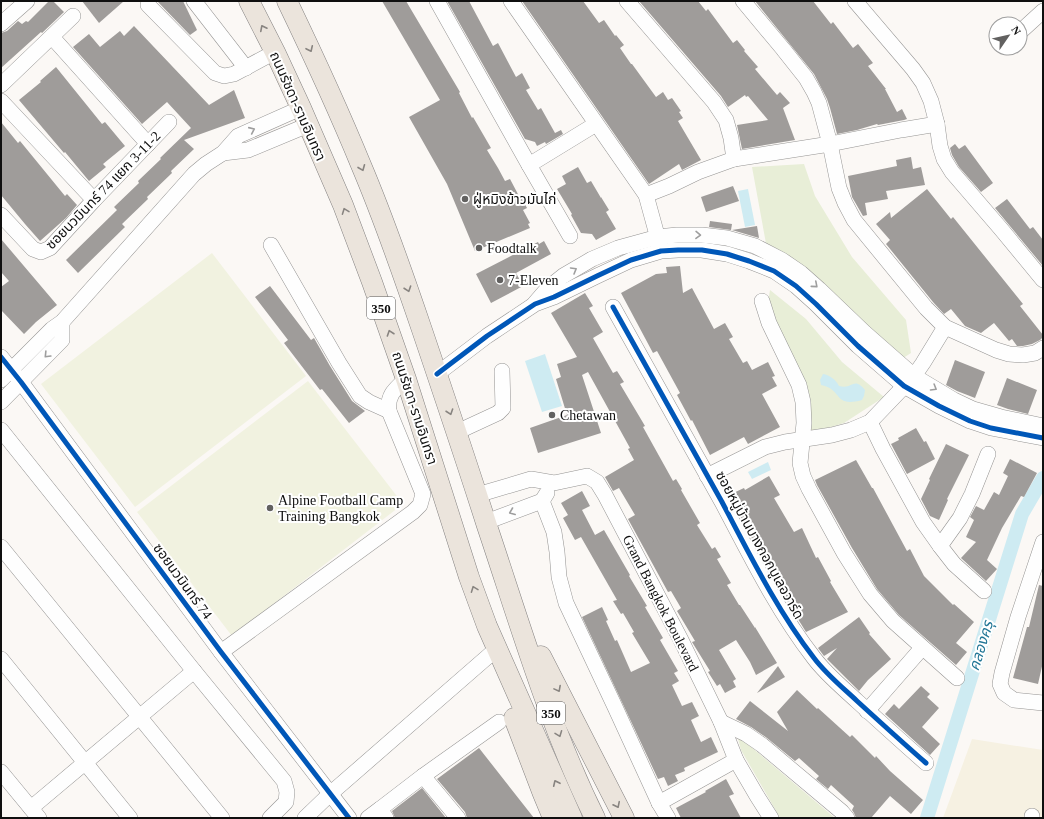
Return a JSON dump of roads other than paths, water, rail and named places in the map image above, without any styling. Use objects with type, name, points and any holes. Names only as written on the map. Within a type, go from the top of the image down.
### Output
[{"type":"main road","name":"ถนนรัชดา-รามอินทรา","points":[[249,1],[275,52],[343,205],[406,379],[469,577],[487,626],[572,818]]},
{"type":"main road","name":"350","points":[[286,1],[331,94],[362,166],[389,235],[437,374],[538,680],[561,741],[595,818]]},
{"type":"main road","points":[[514,605],[624,818]]},
{"type":"main road","points":[[487,626],[493,652],[518,730],[553,818]]},
{"type":"street","points":[[1,24],[26,1]]},
{"type":"street","points":[[194,1],[246,68]]},
{"type":"street","points":[[437,1],[529,166],[570,236]]},
{"type":"street","points":[[511,1],[646,194],[659,244]]},
{"type":"street","points":[[627,1],[714,102],[726,120],[731,138],[734,159]]},
{"type":"street","points":[[743,1],[784,49],[806,78],[814,92],[819,103],[830,144],[839,188],[854,220],[926,308],[945,327],[996,350],[1009,354],[1023,355],[1035,353],[1043,348]]},
{"type":"street","points":[[855,1],[913,69],[923,83],[931,101],[944,159],[952,172],[1043,280]]},
{"type":"street","points":[[148,5],[215,73],[224,76],[234,74],[275,52]]},
{"type":"street","points":[[1028,25],[1043,11]]},
{"type":"street","points":[[1,85],[73,16]]},
{"type":"street","points":[[52,37],[148,144]]},
{"type":"street","points":[[1,101],[94,200]]},
{"type":"street","points":[[6,375],[52,329],[62,322],[194,174],[206,164],[223,154],[248,150],[304,116]]},
{"type":"street","name":"ซอยนวมินทร์ 74 แยก 3-11-2","points":[[1,215],[33,249],[41,252],[50,248],[169,122]]},
{"type":"street","points":[[529,166],[596,124]]},
{"type":"street","points":[[646,194],[734,159],[830,144],[937,124]]},
{"type":"street","points":[[437,374],[487,336],[535,304],[548,288],[563,276],[592,259],[618,248],[659,244],[677,235],[702,235],[728,238],[755,246],[782,260],[801,273],[820,289],[865,333],[909,381],[939,406],[970,421],[990,428],[1043,438]]},
{"type":"street","points":[[270,245],[338,363],[360,396],[389,411]]},
{"type":"street","points":[[762,301],[769,323],[799,385],[803,402],[804,423],[800,463],[803,476],[844,553],[870,594],[893,621],[957,678]]},
{"type":"street","name":"ซอยหมู่บ้านบางกอกบูเลอวาร์ด","points":[[613,307],[757,569],[782,612],[799,637],[815,659],[833,678],[867,711],[926,763]]},
{"type":"street","points":[[1,402],[62,340],[62,322]]},
{"type":"street","name":"ซอยหมู่บ้านบางกอกบูเลอวาร์ด","points":[[707,476],[765,448],[785,442],[832,435],[851,430],[870,422],[909,381],[923,363],[945,327]]},
{"type":"street","name":"ซอยนวมินทร์ 74","points":[[1,357],[6,375],[21,382],[221,652],[349,818]]},
{"type":"street","points":[[456,432],[498,413],[503,408],[502,371]]},
{"type":"street","points":[[221,652],[413,512],[420,505],[423,494],[389,411],[388,403],[391,394],[406,379]]},
{"type":"street","points":[[909,381],[973,408],[1001,417],[1043,426]]},
{"type":"street","points":[[870,422],[920,517],[954,564],[984,591]]},
{"type":"street","points":[[1,430],[284,781],[287,792],[286,802],[270,818]]},
{"type":"street","points":[[940,546],[960,518],[972,494],[988,454]]},
{"type":"street","name":"Grand Bangkok Boulevard","points":[[477,496],[531,479],[554,483],[587,476],[597,482],[605,494],[665,608],[721,722],[736,760],[771,818]]},
{"type":"street","points":[[486,522],[542,501],[554,483]]},
{"type":"street","points":[[542,501],[554,532],[559,577],[566,603],[659,803],[668,818]]},
{"type":"street","points":[[1043,542],[1018,617],[1000,684],[1004,693],[1014,700],[1043,703]]},
{"type":"street","points":[[1,547],[222,818]]},
{"type":"street","points":[[867,711],[922,648]]},
{"type":"street","points":[[305,818],[330,794],[493,652]]},
{"type":"street","points":[[1,659],[130,818]]},
{"type":"street","points":[[1,772],[35,813],[86,763],[194,671]]},
{"type":"street","points":[[378,815],[423,776],[499,722]]},
{"type":"street","points":[[721,722],[746,734],[762,745],[842,812],[847,818]]},
{"type":"street","points":[[659,803],[736,760]]},
{"type":"street","points":[[423,776],[458,818]]},
{"type":"water","points":[[748,189],[755,225],[745,227],[738,191]]},
{"type":"water","points":[[545,354],[562,406],[542,412],[525,361]]},
{"type":"water","points":[[823,374],[832,378],[839,386],[844,387],[858,384],[861,386],[865,390],[862,400],[846,402],[842,400],[833,390],[821,385],[820,380]]},
{"type":"water","points":[[768,462],[771,470],[752,479],[748,472]]},
{"type":"waterway","name":"คลองครุ","points":[[927,818],[1022,514],[1043,478]]},
{"type":"place","name":"ฝู่หมิงข้าวมันไก่","points":[[465,199]]},
{"type":"place","name":"Foodtalk","points":[[479,248]]},
{"type":"place","name":"7-Eleven","points":[[500,280]]},
{"type":"place","name":"Chetawan","points":[[552,415]]},
{"type":"place","name":"Alpine Football Camp Training Bangkok","points":[[270,508]]}]
